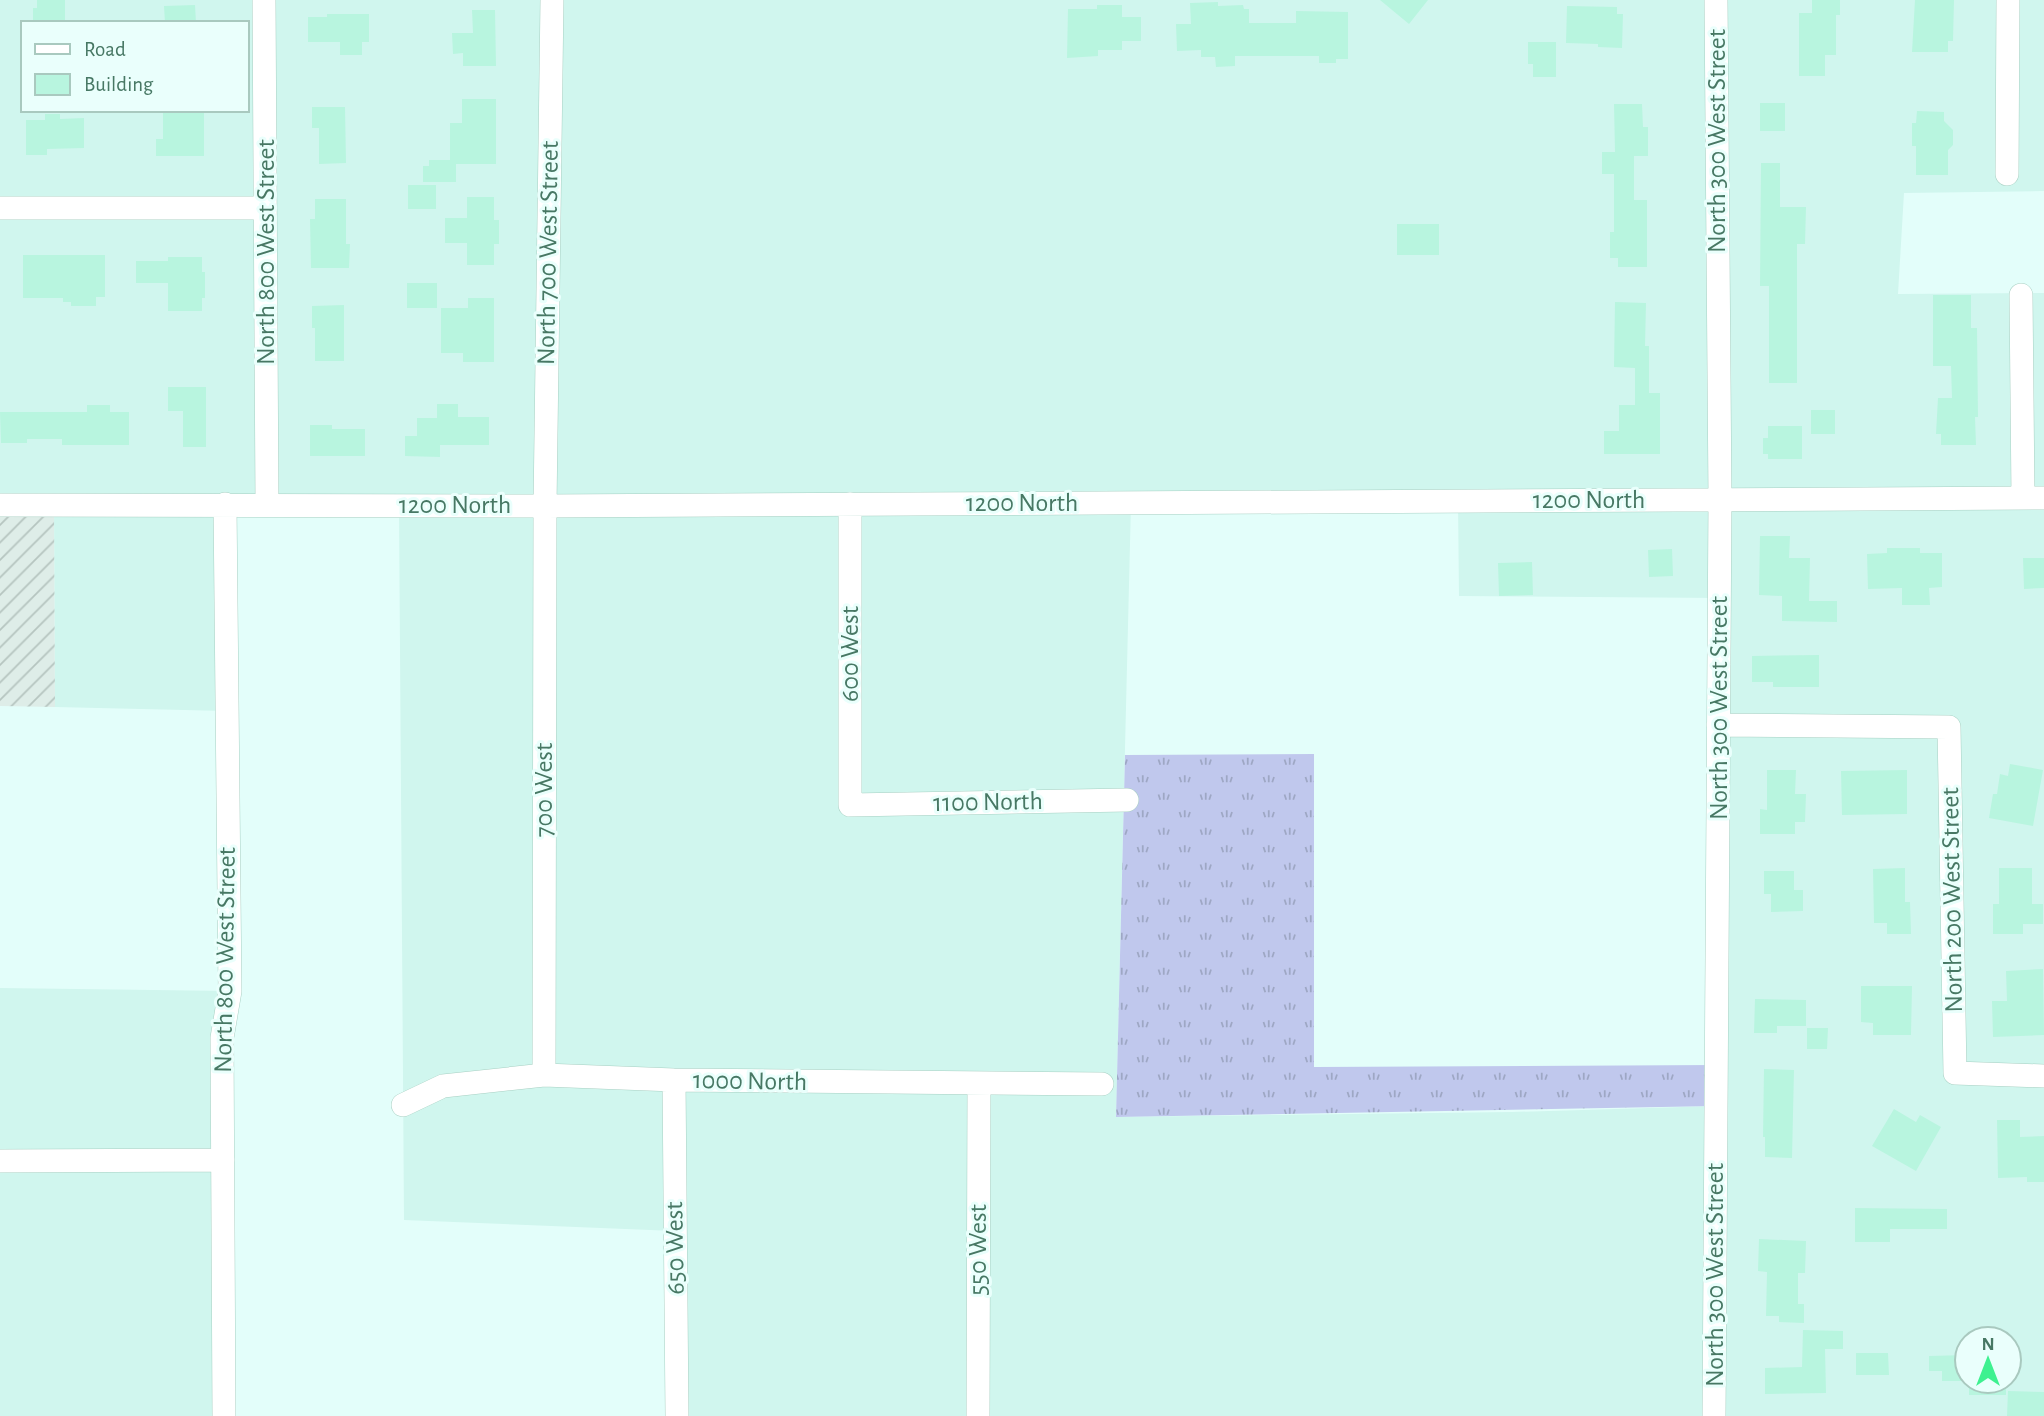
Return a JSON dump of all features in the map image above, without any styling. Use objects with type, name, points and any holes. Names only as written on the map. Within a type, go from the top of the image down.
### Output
[{"type":"street","name":"North 800 West Street","points":[[264,0],[267,504]]},
{"type":"street","name":"North 700 West Street","points":[[545,506],[552,0]]},
{"type":"street","name":"North 300 West Street","points":[[1714,1416],[1720,500],[1716,0]]},
{"type":"street","points":[[2007,174],[2008,0]]},
{"type":"street","points":[[0,208],[265,208]]},
{"type":"street","points":[[2021,295],[2034,498]]},
{"type":"street","name":"1200 North","points":[[0,505],[545,506],[2034,498]]},
{"type":"street","name":"North 800 West Street","points":[[224,1416],[222,1038],[229,991],[225,504]]},
{"type":"street","name":"600 West","points":[[850,504],[850,805]]},
{"type":"street","name":"700 West","points":[[544,1075],[545,506]]},
{"type":"street","name":"North 200 West Street","points":[[1718,726],[1949,727],[1955,1073],[2044,1076]]},
{"type":"street","name":"1100 North","points":[[850,805],[1127,800]]},
{"type":"street","name":"1000 North","points":[[403,1105],[443,1086],[544,1075],[674,1080],[1102,1084]]},
{"type":"street","name":"650 West","points":[[674,1080],[677,1416]]},
{"type":"street","name":"550 West","points":[[978,1416],[979,1084]]},
{"type":"street","points":[[0,1161],[223,1160]]},
{"type":"shaded area","points":[[0,0],[2044,0],[2044,191],[1904,193],[1898,294],[2044,293],[2044,1416],[677,1416],[675,1231],[404,1220],[399,506],[225,505],[227,711],[55,707],[54,505],[0,505]],"holes":[[[1458,501],[1459,596],[1719,598],[1716,1106],[1512,1112],[1116,1117],[1131,503]]]},
{"type":"shaded area","points":[[0,505],[54,505],[55,707],[0,706]]},
{"type":"shaded area","points":[[0,988],[230,991],[224,1416],[0,1416]]},
{"type":"green space","points":[[1314,754],[1314,1067],[1716,1065],[1716,1106],[1116,1117],[1125,755]]},
{"type":"building","points":[[37,0],[65,0],[65,21],[33,21],[33,8],[37,8]]},
{"type":"building","points":[[1380,0],[1428,0],[1409,24]]},
{"type":"building","points":[[1812,0],[1840,0],[1840,15],[1836,15],[1836,55],[1825,55],[1825,76],[1799,76],[1799,13],[1812,13]]},
{"type":"building","points":[[1915,0],[1954,0],[1953,41],[1948,41],[1948,52],[1912,52]]},
{"type":"building","points":[[1218,2],[1218,6],[1243,5],[1244,9],[1249,9],[1249,23],[1296,23],[1296,11],[1348,12],[1348,59],[1336,59],[1336,63],[1319,63],[1319,56],[1235,56],[1235,66],[1216,67],[1215,57],[1201,57],[1201,50],[1177,51],[1176,24],[1191,24],[1190,3]]},
{"type":"building","points":[[195,5],[196,21],[165,21],[164,6]]},
{"type":"building","points":[[1097,5],[1122,5],[1122,17],[1141,17],[1141,41],[1122,41],[1122,50],[1098,50],[1098,56],[1067,58],[1068,9],[1097,9]]},
{"type":"building","points":[[1567,6],[1617,7],[1617,14],[1623,14],[1622,48],[1566,43]]},
{"type":"building","points":[[472,10],[495,10],[496,66],[463,66],[463,53],[453,54],[452,33],[473,33]]},
{"type":"building","points":[[327,14],[369,14],[369,42],[362,42],[362,55],[340,55],[340,42],[308,42],[308,17],[327,17]]},
{"type":"building","points":[[1528,42],[1556,42],[1556,77],[1533,77],[1533,64],[1528,64]]},
{"type":"building","points":[[462,99],[496,99],[496,164],[456,164],[456,182],[423,182],[423,166],[429,166],[429,160],[450,160],[450,123],[462,123]]},
{"type":"building","points":[[1760,103],[1785,103],[1785,131],[1760,131]]},
{"type":"building","points":[[1614,104],[1642,104],[1643,127],[1648,127],[1648,156],[1634,156],[1634,200],[1647,200],[1647,267],[1618,267],[1618,258],[1610,258],[1610,232],[1614,232],[1614,174],[1602,174],[1602,152],[1615,152]]},
{"type":"building","points":[[312,107],[345,107],[346,163],[319,164],[319,128],[312,128]]},
{"type":"building","points":[[1917,111],[1944,112],[1944,121],[1953,130],[1953,145],[1948,150],[1948,175],[1916,175],[1916,146],[1912,146],[1912,123],[1916,123]]},
{"type":"building","points":[[163,112],[204,112],[204,156],[156,156],[156,139],[163,139]]},
{"type":"building","points":[[45,114],[60,114],[60,119],[84,118],[84,148],[47,149],[47,155],[26,155],[26,120],[45,120]]},
{"type":"building","points":[[1761,163],[1780,163],[1780,207],[1806,207],[1805,244],[1797,244],[1797,383],[1769,383],[1769,286],[1760,286]]},
{"type":"building","points":[[408,185],[436,185],[436,209],[408,209]]},
{"type":"building","points":[[467,197],[494,197],[494,220],[499,220],[499,244],[494,244],[494,265],[467,265],[467,243],[445,243],[445,218],[467,218]]},
{"type":"building","points":[[315,199],[346,199],[349,268],[311,268],[310,219],[315,219]]},
{"type":"building","points":[[1397,224],[1439,224],[1439,255],[1397,255]]},
{"type":"building","points":[[23,255],[105,255],[105,297],[96,297],[96,306],[71,306],[71,302],[63,302],[63,298],[23,298]]},
{"type":"building","points":[[168,257],[202,257],[205,298],[202,298],[202,311],[168,311],[168,283],[136,283],[136,261],[168,261]]},
{"type":"building","points":[[407,283],[437,283],[437,308],[407,308]]},
{"type":"building","points":[[1933,295],[1971,295],[1971,328],[1977,328],[1976,445],[1941,445],[1941,434],[1936,434],[1938,398],[1952,398],[1951,366],[1933,366]]},
{"type":"building","points":[[468,298],[494,298],[494,362],[463,362],[463,353],[441,353],[441,308],[468,308]]},
{"type":"building","points":[[1615,302],[1646,303],[1645,346],[1649,346],[1649,393],[1660,393],[1660,454],[1604,454],[1604,431],[1619,431],[1619,405],[1635,405],[1635,368],[1614,367]]},
{"type":"building","points":[[344,305],[344,361],[315,361],[312,306]]},
{"type":"building","points":[[168,387],[206,387],[206,447],[183,447],[183,411],[168,411]]},
{"type":"building","points":[[437,404],[458,404],[458,417],[489,417],[489,445],[440,445],[440,457],[405,456],[405,436],[417,436],[417,418],[437,418]]},
{"type":"building","points":[[87,405],[110,405],[110,412],[129,412],[129,445],[62,445],[62,439],[27,439],[27,443],[1,443],[0,412],[87,412]]},
{"type":"building","points":[[1811,410],[1835,410],[1835,434],[1811,434]]},
{"type":"building","points":[[310,425],[332,425],[332,429],[365,429],[365,456],[310,456]]},
{"type":"building","points":[[1768,426],[1802,426],[1802,459],[1768,459],[1768,454],[1763,454],[1763,438],[1768,438]]},
{"type":"building","points":[[1760,536],[1790,536],[1789,558],[1810,558],[1809,601],[1837,601],[1837,622],[1782,621],[1782,596],[1759,595]]},
{"type":"building","points":[[1887,548],[1920,548],[1920,553],[1942,553],[1942,587],[1929,588],[1930,605],[1902,605],[1902,588],[1868,589],[1867,554],[1887,553]]},
{"type":"building","points":[[1672,549],[1673,576],[1649,577],[1648,550]]},
{"type":"building","points":[[2023,558],[2044,558],[2044,588],[2024,589]]},
{"type":"building","points":[[1532,562],[1533,595],[1499,596],[1498,563]]},
{"type":"building","points":[[1819,655],[1819,687],[1773,687],[1773,682],[1752,682],[1752,656]]},
{"type":"building","points":[[2010,764],[2043,770],[2033,826],[1989,818],[2000,774],[2008,776]]},
{"type":"building","points":[[1767,770],[1796,770],[1795,794],[1806,794],[1805,822],[1795,822],[1795,834],[1760,834],[1760,809],[1767,810]]},
{"type":"building","points":[[1907,770],[1907,814],[1842,815],[1841,771]]},
{"type":"building","points":[[1905,868],[1905,902],[1910,902],[1911,934],[1887,934],[1887,923],[1874,923],[1873,869]]},
{"type":"building","points":[[1999,868],[2032,868],[2032,904],[2043,904],[2043,924],[2023,924],[2023,934],[1993,934],[1993,904],[1999,904]]},
{"type":"building","points":[[1764,871],[1794,871],[1794,890],[1803,890],[1803,911],[1771,912],[1771,894],[1764,894]]},
{"type":"building","points":[[2043,969],[2044,1035],[1993,1037],[1992,1001],[2007,1001],[2006,971]]},
{"type":"building","points":[[1861,986],[1912,986],[1911,1035],[1873,1035],[1873,1023],[1861,1022]]},
{"type":"building","points":[[1755,999],[1806,1000],[1806,1026],[1777,1026],[1777,1033],[1754,1033]]},
{"type":"building","points":[[1807,1028],[1828,1028],[1827,1049],[1807,1049]]},
{"type":"building","points":[[1764,1069],[1794,1070],[1792,1158],[1765,1157]]},
{"type":"building","points":[[1894,1109],[1916,1122],[1920,1115],[1941,1127],[1916,1171],[1872,1146]]},
{"type":"building","points":[[1997,1120],[2020,1120],[2020,1137],[2044,1136],[2044,1182],[2027,1182],[2027,1177],[1998,1178]]},
{"type":"building","points":[[1855,1208],[1947,1209],[1947,1229],[1890,1229],[1890,1242],[1855,1242]]},
{"type":"building","points":[[1759,1239],[1806,1241],[1805,1273],[1798,1273],[1798,1304],[1804,1304],[1804,1323],[1779,1322],[1779,1316],[1766,1316],[1767,1272],[1758,1271]]},
{"type":"building","points":[[1803,1330],[1843,1331],[1843,1349],[1825,1349],[1826,1393],[1765,1394],[1765,1368],[1802,1367]]},
{"type":"building","points":[[1856,1353],[1888,1353],[1889,1375],[1856,1375]]},
{"type":"building","points":[[1953,1355],[1953,1381],[1942,1381],[1942,1371],[1929,1371],[1929,1356]]},
{"type":"building","points":[[2023,1391],[2044,1392],[2044,1416],[2007,1416],[2008,1395],[2023,1395]]}]
